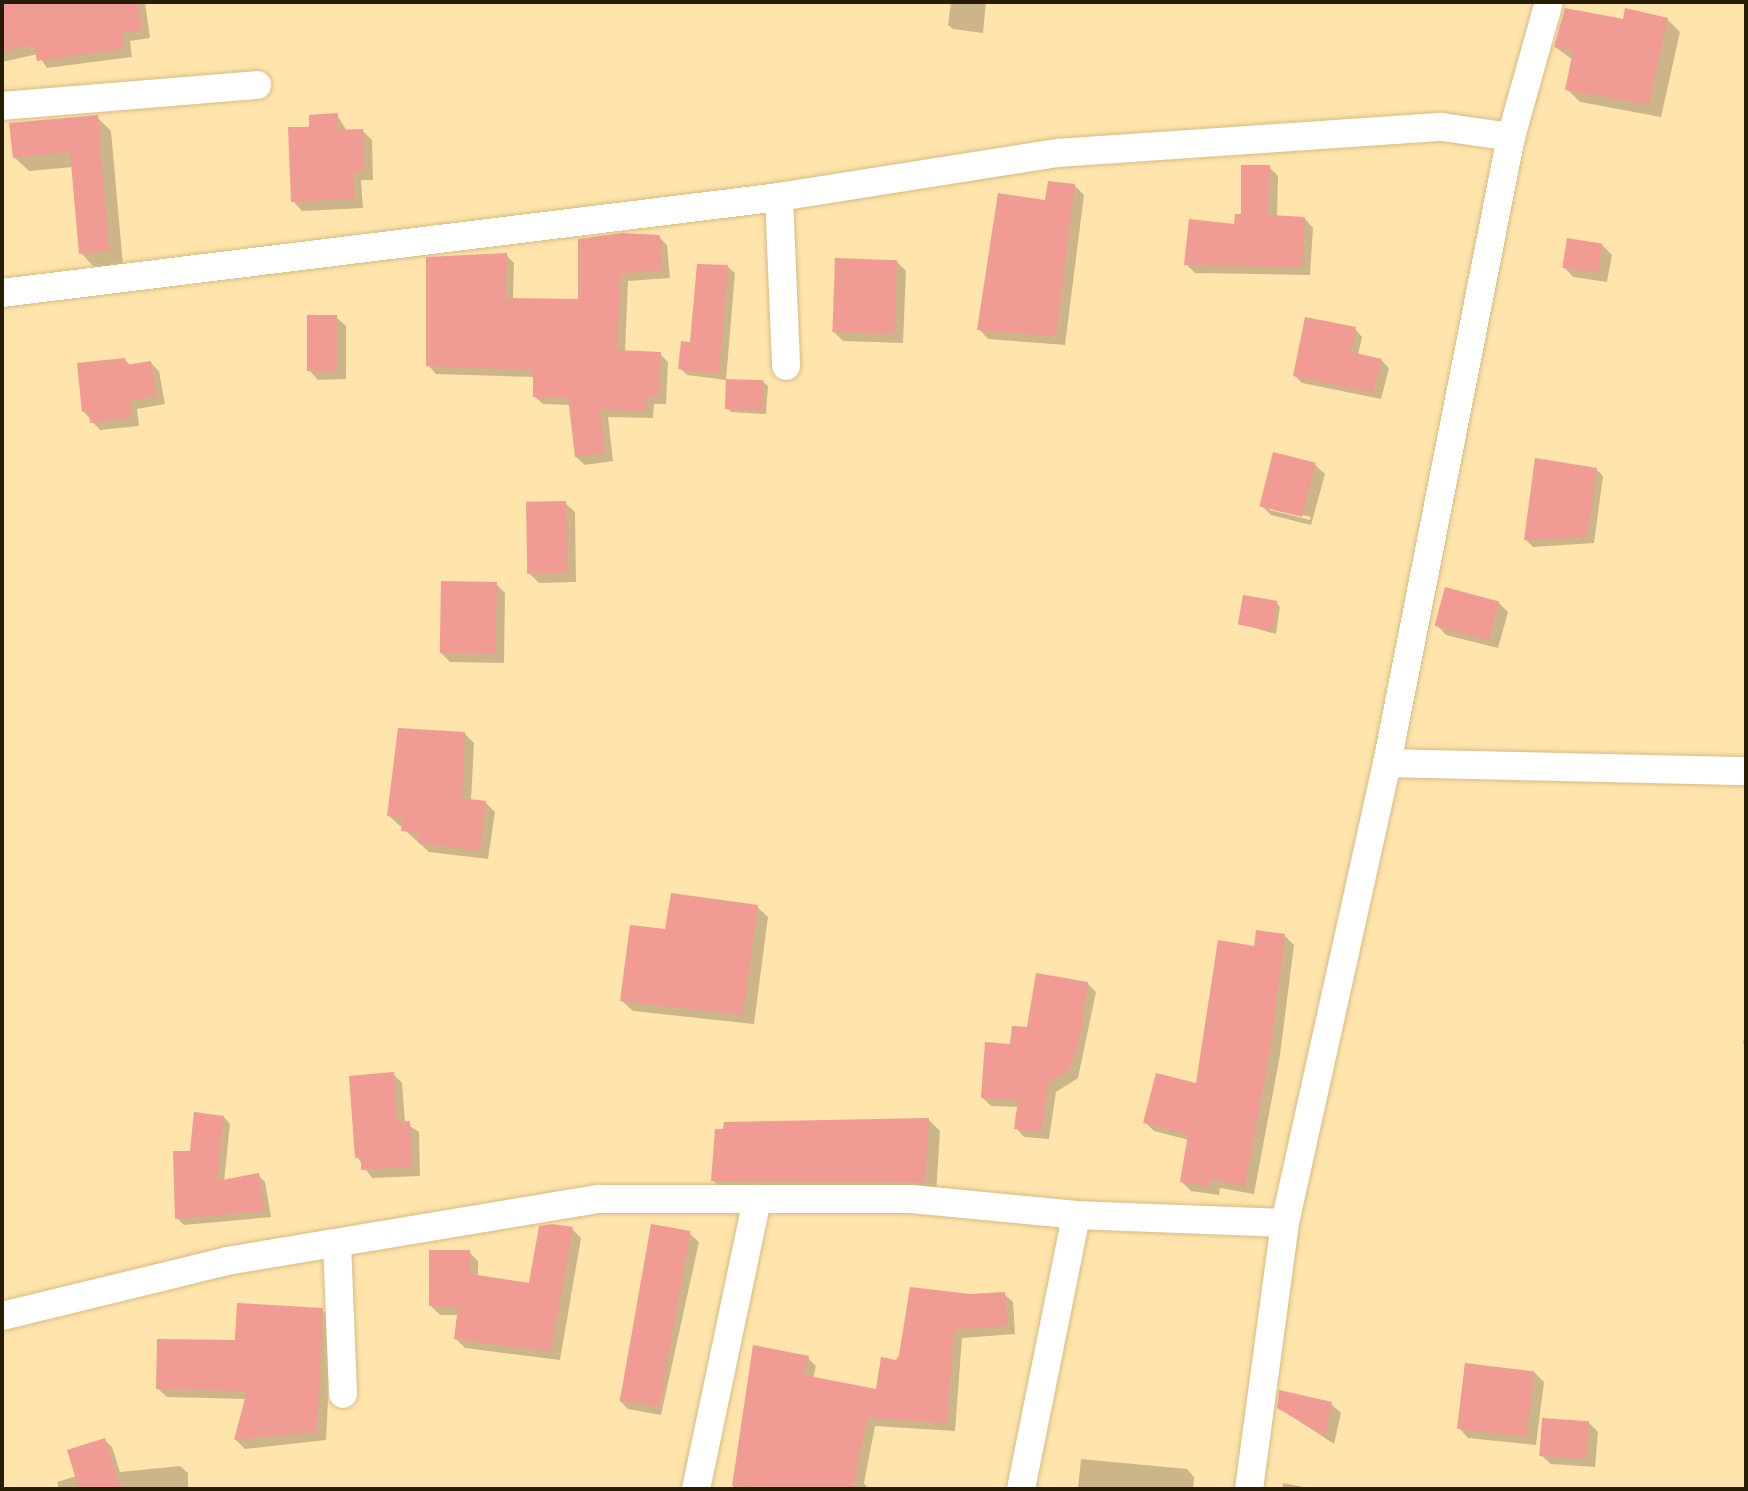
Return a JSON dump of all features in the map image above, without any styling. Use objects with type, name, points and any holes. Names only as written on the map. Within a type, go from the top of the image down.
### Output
[{"type":"street","points":[[1249,1489],[1285,1223],[1387,764],[1511,137],[1549,2]]},
{"type":"street","points":[[2,106],[257,85]]},
{"type":"street","points":[[2,293],[779,197],[1057,153],[1442,127],[1511,137]]},
{"type":"street","points":[[779,197],[786,366]]},
{"type":"street","points":[[1387,764],[1746,771]]},
{"type":"street","points":[[2,1316],[228,1261],[598,1199],[911,1199],[1076,1215],[1285,1223]]},
{"type":"street","points":[[696,1489],[757,1199]]},
{"type":"street","points":[[1021,1489],[1076,1215]]},
{"type":"street","points":[[337,1243],[343,1394]]},
{"type":"building","points":[[2,2],[138,2],[142,30],[122,33],[124,49],[37,61],[34,45],[2,52]]},
{"type":"building","points":[[1565,8],[1623,19],[1625,8],[1668,18],[1649,105],[1565,90],[1573,51],[1554,47]]},
{"type":"building","points":[[338,113],[338,130],[363,129],[364,171],[353,172],[354,199],[291,202],[288,127],[309,127],[309,115]]},
{"type":"building","points":[[98,115],[109,251],[79,254],[70,152],[13,158],[9,123]]},
{"type":"building","points":[[1241,165],[1270,165],[1268,215],[1305,217],[1302,267],[1184,265],[1189,219],[1234,224],[1235,214],[1241,214]]},
{"type":"building","points":[[1048,181],[1075,184],[1056,336],[977,330],[998,193],[1045,200]]},
{"type":"building","points":[[622,233],[660,235],[663,270],[621,274],[617,350],[661,352],[658,397],[647,396],[646,411],[600,409],[605,453],[575,457],[568,397],[533,397],[533,370],[426,366],[426,257],[507,253],[505,298],[578,299],[578,239]]},
{"type":"building","points":[[1567,238],[1603,244],[1598,273],[1562,268]]},
{"type":"building","points":[[835,258],[897,260],[894,334],[832,332]]},
{"type":"building","points":[[697,264],[728,265],[719,374],[678,369],[681,341],[690,342]]},
{"type":"building","points":[[307,315],[337,315],[337,371],[307,371]]},
{"type":"building","points":[[1305,317],[1356,327],[1351,352],[1382,359],[1373,393],[1293,376]]},
{"type":"building","points":[[125,358],[126,365],[151,361],[157,396],[130,401],[131,418],[90,423],[89,411],[82,412],[77,363]]},
{"type":"building","points":[[726,379],[764,380],[763,410],[725,409]]},
{"type":"building","points":[[1273,452],[1316,463],[1302,517],[1259,506]]},
{"type":"building","points":[[1535,458],[1597,468],[1587,537],[1524,540]]},
{"type":"building","points":[[566,501],[567,573],[527,574],[526,502]]},
{"type":"building","points":[[441,581],[497,582],[496,654],[440,653]]},
{"type":"building","points":[[1445,587],[1499,601],[1489,640],[1435,626]]},
{"type":"building","points":[[1243,595],[1277,601],[1272,631],[1238,625]]},
{"type":"building","points":[[398,728],[465,732],[462,798],[486,801],[480,851],[418,843],[419,833],[401,831],[403,818],[387,816]]},
{"type":"building","points":[[671,893],[758,905],[743,1015],[620,1001],[630,925],[665,929]]},
{"type":"building","points":[[1256,930],[1285,934],[1271,1045],[1245,1186],[1211,1179],[1210,1187],[1180,1182],[1188,1134],[1143,1123],[1156,1073],[1196,1083],[1218,940],[1254,946]]},
{"type":"building","points":[[1036,973],[1088,982],[1079,1042],[1070,1069],[1048,1084],[1041,1132],[1014,1129],[1018,1100],[981,1098],[985,1042],[1010,1044],[1012,1026],[1027,1027]]},
{"type":"building","points":[[394,1072],[397,1122],[410,1121],[412,1167],[361,1170],[361,1157],[355,1158],[349,1076]]},
{"type":"building","points":[[194,1112],[224,1116],[217,1181],[259,1173],[265,1211],[175,1219],[173,1151],[190,1151]]},
{"type":"building","points":[[929,1118],[925,1184],[711,1181],[715,1129],[723,1129],[724,1122]]},
{"type":"building","points":[[552,1224],[573,1227],[551,1352],[454,1339],[458,1307],[429,1306],[429,1250],[470,1250],[470,1274],[529,1283],[539,1226]]},
{"type":"building","points":[[651,1224],[690,1231],[659,1407],[620,1400]]},
{"type":"building","points":[[910,1287],[970,1294],[1005,1292],[1008,1326],[954,1330],[947,1423],[867,1418],[853,1489],[732,1486],[753,1345],[809,1356],[804,1375],[876,1389],[881,1357],[896,1360],[899,1355]]},
{"type":"building","points":[[237,1303],[323,1308],[317,1432],[234,1440],[247,1391],[156,1389],[157,1339],[235,1340]]},
{"type":"building","points":[[1465,1363],[1534,1372],[1526,1437],[1457,1429]]},
{"type":"building","points":[[1279,1390],[1332,1402],[1325,1436],[1277,1408]]},
{"type":"building","points":[[1542,1418],[1589,1421],[1586,1459],[1539,1456]]},
{"type":"building","points":[[105,1438],[121,1489],[79,1489],[67,1450]]}]
